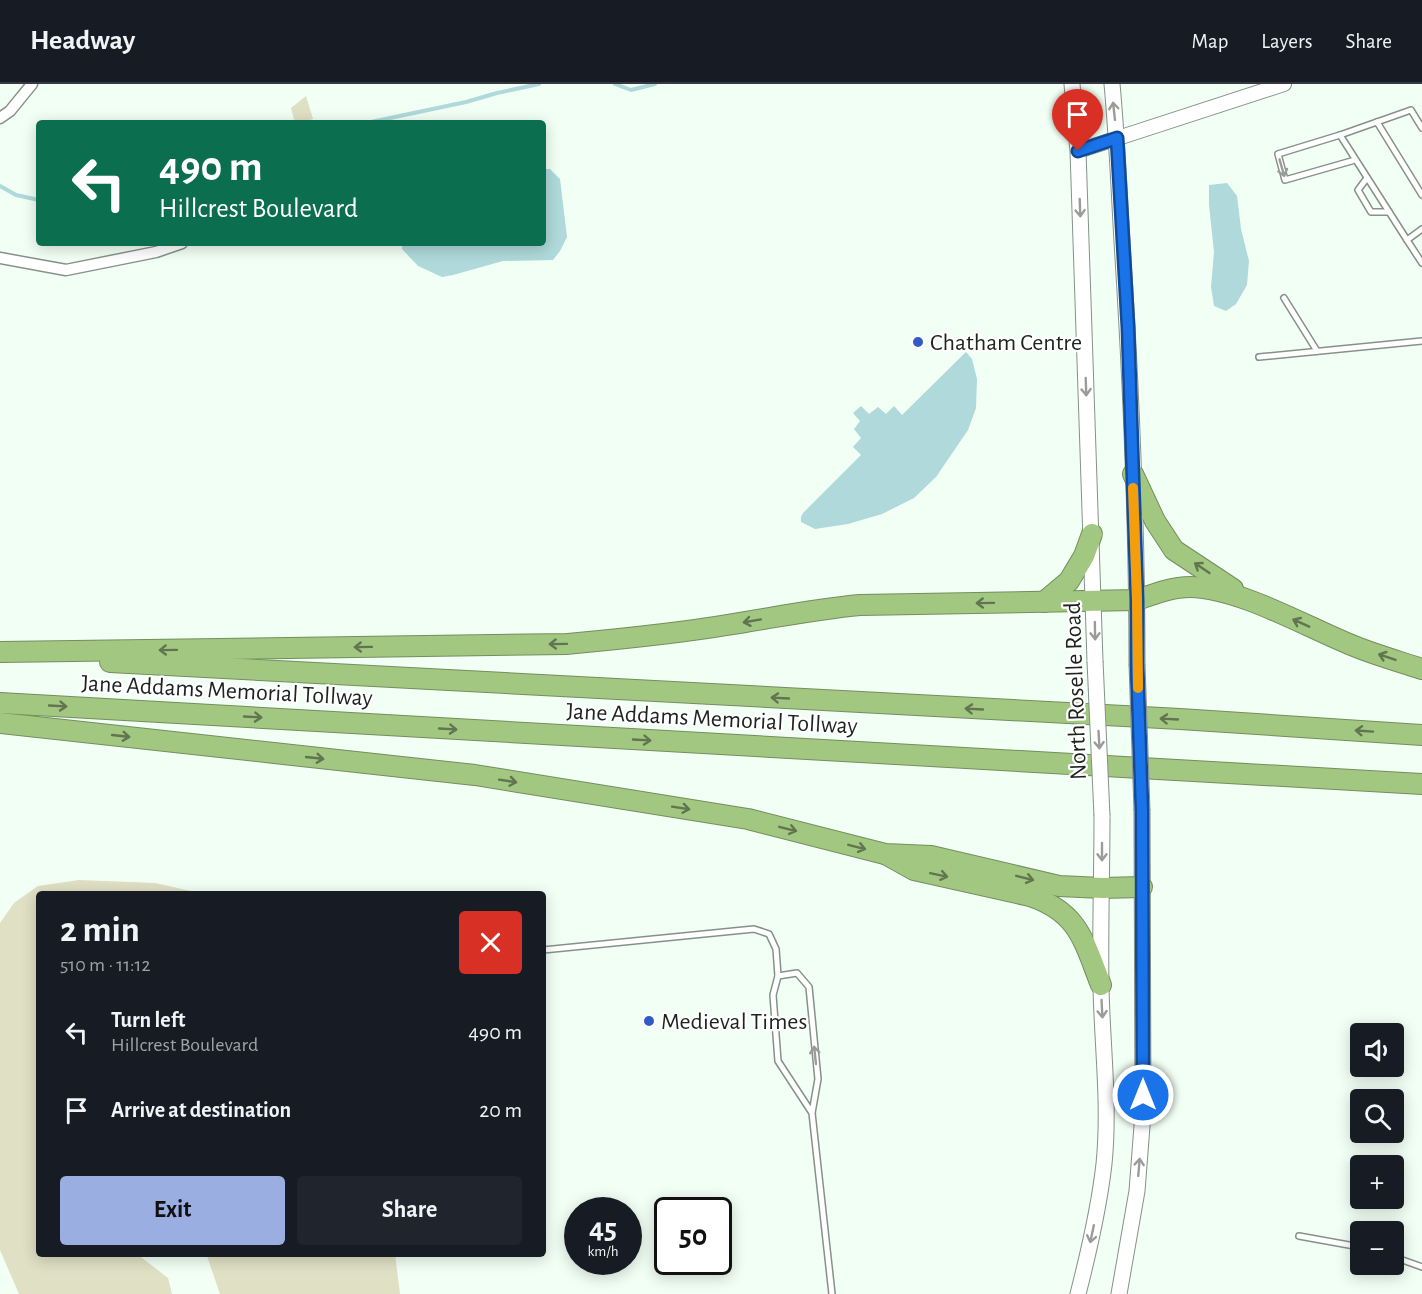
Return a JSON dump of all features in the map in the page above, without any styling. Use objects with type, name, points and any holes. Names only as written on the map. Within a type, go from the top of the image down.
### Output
[{"type":"highway","points":[[1133,474],[1155,521],[1174,550],[1251,601]]},
{"type":"highway","points":[[1044,602],[1069,581],[1084,556],[1092,534]]},
{"type":"highway","points":[[0,654],[567,644],[715,627],[824,608],[860,605],[1137,600],[1162,591],[1189,587],[1210,589],[1251,601],[1351,645],[1422,669]]},
{"type":"highway","name":"Jane Addams Memorial Tollway","points":[[0,654],[1180,719],[1422,735]]},
{"type":"highway","name":"Jane Addams Memorial Tollway","points":[[0,703],[1422,784]]},
{"type":"highway","points":[[0,723],[475,776],[748,819],[885,854],[931,856],[1059,886],[1142,887]]},
{"type":"highway","points":[[885,854],[914,870],[1047,901],[1062,911],[1074,924],[1101,985]]},
{"type":"main road","name":"North Roselle Road","points":[[1072,84],[1078,151],[1102,816],[1101,985],[1106,1106],[1100,1197],[1078,1294]]},
{"type":"main road","points":[[1112,84],[1128,327],[1142,811],[1143,1113],[1137,1191],[1119,1294]]},
{"type":"street","points":[[0,118],[32,84]]},
{"type":"street","points":[[1078,151],[1284,84]]},
{"type":"street","points":[[0,258],[66,270],[156,252],[173,246]]},
{"type":"lane","points":[[1355,160],[1285,180],[1278,154],[1411,110],[1422,128]]},
{"type":"lane","points":[[1377,122],[1422,195]]},
{"type":"lane","points":[[1340,135],[1422,264]]},
{"type":"lane","points":[[1367,178],[1358,190],[1371,212],[1389,212]]},
{"type":"lane","points":[[1407,240],[1422,229]]},
{"type":"lane","points":[[1284,298],[1317,351]]},
{"type":"lane","points":[[1260,357],[1422,341]]},
{"type":"lane","points":[[546,950],[754,929],[769,934],[776,949],[778,976],[773,995],[778,1061],[812,1113]]},
{"type":"lane","points":[[778,976],[797,973],[809,987],[818,1079],[812,1113],[832,1294]]},
{"type":"lane","points":[[1299,1236],[1350,1245]]},
{"type":"lane","points":[[1404,1261],[1422,1267]]},
{"type":"green space","points":[[306,96],[313,119],[294,120],[291,108]]},
{"type":"green space","points":[[79,880],[155,883],[191,891],[36,891],[36,1257],[141,1257],[168,1278],[172,1294],[19,1294],[0,1250],[0,923],[14,903],[38,886]]},
{"type":"green space","points":[[207,1257],[395,1257],[400,1294],[220,1294]]},
{"type":"water","points":[[546,169],[550,169],[560,179],[567,237],[553,260],[503,261],[442,277],[418,266],[402,249],[402,246],[546,246]]},
{"type":"water","points":[[1227,183],[1237,196],[1241,229],[1249,261],[1247,285],[1236,304],[1226,311],[1214,306],[1211,287],[1214,252],[1209,185]]},
{"type":"water","points":[[966,352],[972,359],[977,379],[976,408],[968,430],[936,477],[914,498],[882,514],[848,524],[815,529],[801,522],[803,513],[861,455],[853,447],[861,438],[854,429],[860,421],[853,413],[861,406],[869,414],[878,407],[886,414],[894,406],[902,415]]},
{"type":"waterway","points":[[380,120],[539,84]]},
{"type":"waterway","points":[[615,84],[631,90],[655,84]]},
{"type":"waterway","points":[[0,186],[16,195],[36,199]]},
{"type":"slow traffic","points":[[1133,488],[1138,688]]},
{"type":"place","name":"Chatham Centre","points":[[918,342]]},
{"type":"place","name":"Medieval Times","points":[[649,1021]]},
{"type":"route","points":[[1078,151],[1117,138],[1128,327],[1137,600],[1142,811],[1143,1095]]}]
